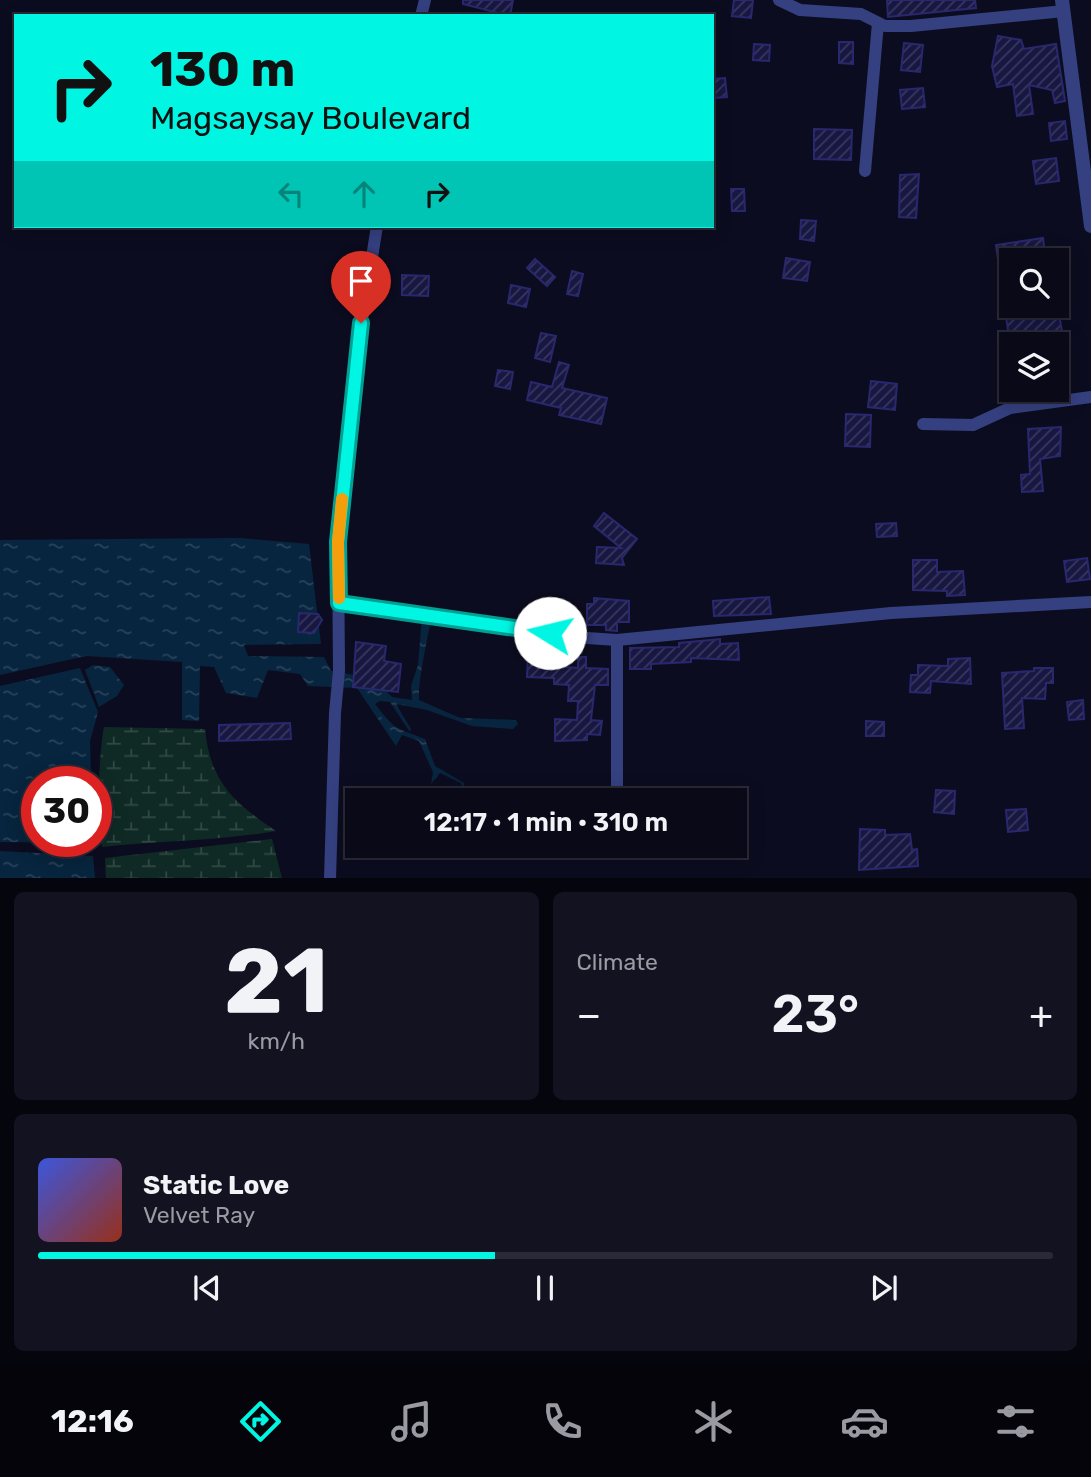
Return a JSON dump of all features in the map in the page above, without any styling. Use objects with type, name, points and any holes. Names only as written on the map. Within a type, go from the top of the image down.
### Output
[{"type":"street","points":[[779,0],[800,10],[861,14],[878,23],[911,26],[1063,5],[1089,190],[1091,226]]},
{"type":"street","points":[[865,171],[878,23]]},
{"type":"street","points":[[330,878],[335,713],[339,671],[338,542],[352,388],[377,228]]},
{"type":"street","points":[[923,424],[973,425],[1010,408],[1091,397]]},
{"type":"street","points":[[339,603],[572,637],[617,640],[891,613],[1091,602]]},
{"type":"street","points":[[617,640],[617,788]]},
{"type":"green space","points":[[104,727],[205,729],[212,763],[227,789],[248,811],[276,831],[112,846],[112,766],[100,766]]},
{"type":"green space","points":[[272,839],[282,878],[106,878],[105,858]]},
{"type":"water","points":[[240,538],[309,544],[321,644],[244,645],[248,656],[324,657],[331,671],[373,678],[392,697],[412,700],[411,686],[418,665],[422,617],[431,619],[421,671],[419,700],[460,718],[516,720],[518,724],[513,729],[472,726],[427,710],[396,704],[411,729],[410,732],[390,702],[380,701],[375,704],[396,727],[425,739],[435,766],[464,783],[462,788],[461,783],[440,773],[431,784],[433,772],[419,741],[402,735],[396,746],[357,688],[308,686],[300,674],[268,670],[257,698],[226,693],[214,667],[200,666],[199,721],[182,720],[182,662],[86,656],[0,675],[0,540]]},
{"type":"water","points":[[93,665],[110,667],[124,685],[117,696],[99,707],[85,670]]},
{"type":"water","points":[[80,668],[98,712],[90,741],[91,766],[21,766],[21,842],[0,842],[0,686]]},
{"type":"water","points":[[0,851],[21,852],[21,857],[93,857],[95,878],[0,878]]},
{"type":"building","points":[[463,0],[513,0],[510,14],[463,4]]},
{"type":"building","points":[[734,0],[753,0],[751,18],[732,16]]},
{"type":"building","points":[[887,0],[975,0],[976,8],[888,17]]},
{"type":"building","points":[[998,36],[1021,40],[1024,49],[1056,44],[1065,101],[1055,103],[1052,90],[1029,85],[1033,114],[1017,116],[1013,84],[997,87],[992,66]]},
{"type":"building","points":[[839,42],[853,42],[853,64],[839,63]]},
{"type":"building","points":[[904,43],[923,45],[920,72],[901,70]]},
{"type":"building","points":[[754,44],[770,45],[769,61],[753,60]]},
{"type":"building","points":[[725,78],[727,97],[714,98],[714,79]]},
{"type":"building","points":[[923,88],[925,107],[902,109],[900,90]]},
{"type":"building","points":[[1065,121],[1067,139],[1051,141],[1049,123]]},
{"type":"building","points":[[814,129],[852,130],[851,160],[814,159]]},
{"type":"building","points":[[1056,158],[1059,181],[1036,184],[1033,161]]},
{"type":"building","points":[[919,174],[916,218],[899,217],[900,175]]},
{"type":"building","points":[[731,189],[744,189],[745,211],[732,211]]},
{"type":"building","points":[[801,220],[816,221],[814,241],[800,239]]},
{"type":"building","points":[[1043,238],[1044,248],[999,248],[999,266],[996,245]]},
{"type":"building","points":[[786,258],[810,262],[807,281],[783,278]]},
{"type":"building","points":[[535,259],[555,277],[547,286],[527,268]]},
{"type":"building","points":[[572,271],[583,274],[578,296],[567,294]]},
{"type":"building","points":[[402,275],[429,276],[428,296],[402,295]]},
{"type":"building","points":[[511,285],[530,289],[526,307],[508,303]]},
{"type":"building","points":[[1006,318],[1060,318],[1062,331],[1054,332],[1008,332]]},
{"type":"building","points":[[541,333],[556,336],[550,362],[535,358]]},
{"type":"building","points":[[559,362],[569,365],[562,388],[607,398],[601,424],[559,415],[561,408],[527,400],[531,382],[552,387]]},
{"type":"building","points":[[498,370],[513,372],[510,389],[495,386]]},
{"type":"building","points":[[871,381],[897,384],[895,410],[868,407]]},
{"type":"building","points":[[846,414],[871,415],[870,447],[845,446]]},
{"type":"building","points":[[1061,427],[1060,456],[1040,459],[1043,491],[1022,492],[1021,475],[1030,474],[1028,429]]},
{"type":"building","points":[[604,513],[637,539],[622,558],[624,565],[596,563],[597,547],[621,548],[594,526]]},
{"type":"building","points":[[896,523],[897,536],[877,537],[876,524]]},
{"type":"building","points":[[1087,558],[1090,579],[1067,582],[1064,561]]},
{"type":"building","points":[[913,560],[937,560],[937,572],[963,571],[965,595],[947,596],[947,591],[913,590]]},
{"type":"building","points":[[769,597],[771,614],[714,616],[713,601]]},
{"type":"building","points":[[594,598],[629,601],[629,622],[617,622],[617,631],[606,630],[606,625],[587,625],[587,604],[594,604]]},
{"type":"building","points":[[299,613],[318,614],[322,620],[314,633],[298,632]]},
{"type":"building","points":[[720,639],[720,644],[738,643],[739,660],[691,658],[691,662],[651,664],[651,669],[630,669],[630,648],[679,647],[679,643]]},
{"type":"building","points":[[356,642],[386,646],[384,661],[401,664],[398,692],[353,687]]},
{"type":"building","points":[[528,654],[543,655],[542,665],[578,668],[578,657],[586,657],[586,668],[608,669],[608,685],[595,685],[591,720],[602,721],[600,735],[587,734],[587,740],[555,741],[555,719],[577,720],[578,701],[568,701],[569,685],[554,684],[554,678],[527,677]]},
{"type":"building","points":[[970,658],[971,684],[931,681],[930,693],[910,692],[911,675],[918,675],[918,665],[948,666],[948,659]]},
{"type":"building","points":[[1034,668],[1053,668],[1053,683],[1046,683],[1045,699],[1022,698],[1024,728],[1005,729],[1002,673],[1034,671]]},
{"type":"building","points":[[1083,700],[1084,719],[1069,720],[1067,702]]},
{"type":"building","points":[[866,721],[884,722],[884,736],[866,736]]},
{"type":"building","points":[[290,723],[291,739],[219,741],[219,725]]},
{"type":"building","points":[[936,790],[955,791],[954,814],[934,812]]},
{"type":"building","points":[[1026,809],[1028,830],[1008,832],[1006,810]]},
{"type":"building","points":[[860,829],[885,830],[885,835],[910,834],[912,850],[917,849],[918,866],[859,870]]},
{"type":"slow traffic","points":[[339,598],[338,542],[342,499]]},
{"type":"route","points":[[361,323],[338,542],[339,603],[550,633]]}]
